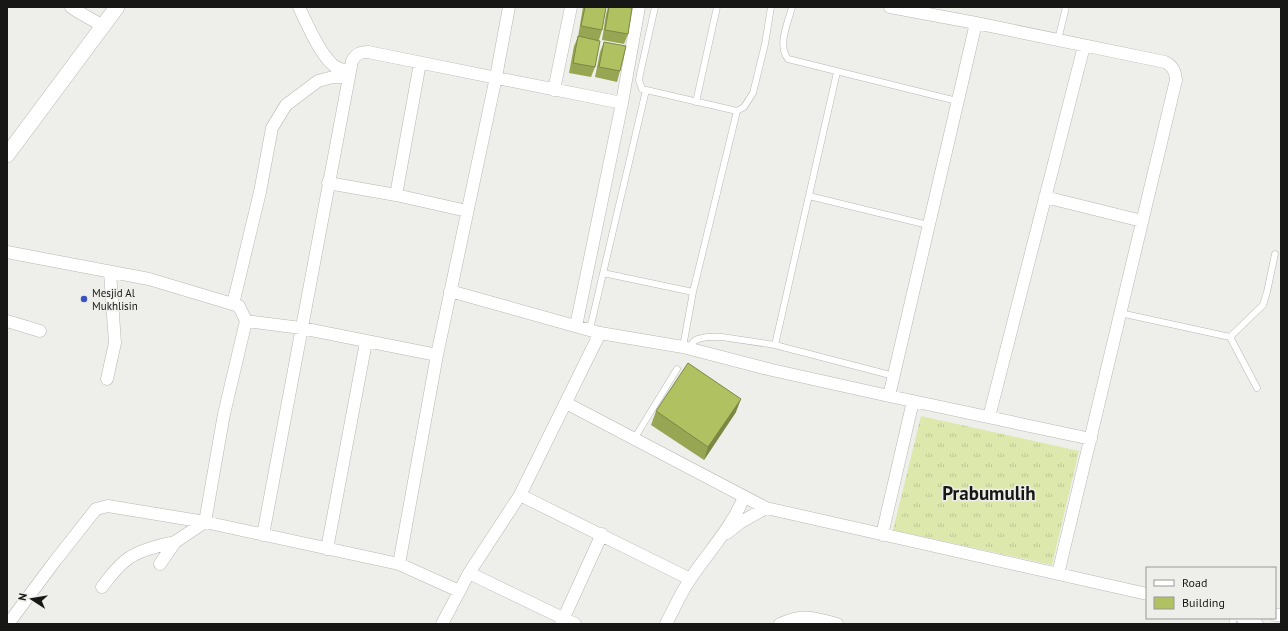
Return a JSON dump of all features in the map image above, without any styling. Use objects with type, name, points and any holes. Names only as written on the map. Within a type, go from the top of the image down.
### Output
[{"type":"street","points":[[71,7],[103,26]]},
{"type":"street","points":[[7,155],[117,7]]},
{"type":"street","points":[[299,7],[322,52],[331,63],[350,74]]},
{"type":"street","points":[[399,564],[437,355],[496,77],[509,7]]},
{"type":"street","points":[[554,90],[571,7]]},
{"type":"street","points":[[576,326],[622,103],[639,7]]},
{"type":"street","points":[[890,7],[976,22],[1165,62],[1170,65],[1175,72],[1176,80],[1058,574]]},
{"type":"street","points":[[889,396],[976,22]]},
{"type":"street","points":[[989,417],[1084,46]]},
{"type":"street","points":[[264,536],[328,183],[352,61],[356,56],[364,52],[622,103]]},
{"type":"street","points":[[396,195],[420,63]]},
{"type":"street","points":[[233,304],[260,192],[272,128],[286,106],[318,82],[333,77],[350,74]]},
{"type":"street","points":[[328,183],[396,195],[467,211]]},
{"type":"street","points":[[1045,197],[1142,221]]},
{"type":"street","points":[[7,252],[149,279],[239,306],[246,321],[224,414],[205,522],[175,542],[131,556],[124,561],[102,587]]},
{"type":"street","points":[[107,379],[115,343],[110,272]]},
{"type":"street","points":[[450,291],[595,331],[686,348],[772,370],[1091,439]]},
{"type":"street","points":[[7,321],[40,331]]},
{"type":"street","points":[[246,321],[301,328],[437,355]]},
{"type":"street","points":[[442,624],[469,573],[520,495],[566,403],[595,331]]},
{"type":"street","points":[[327,549],[366,342]]},
{"type":"street","points":[[882,535],[913,401]]},
{"type":"street","points":[[566,403],[766,508],[1146,594]]},
{"type":"street","points":[[520,495],[602,534],[690,579]]},
{"type":"street","points":[[666,624],[690,579],[737,513],[744,497]]},
{"type":"street","points":[[8,624],[54,561],[96,509],[108,506],[118,506],[205,522],[399,564],[459,591]]},
{"type":"street","points":[[720,538],[741,522],[766,508]]},
{"type":"street","points":[[469,573],[567,622],[602,534]]},
{"type":"street","points":[[160,564],[175,542]]},
{"type":"street","points":[[780,624],[793,618],[806,616],[838,624]]},
{"type":"street","points":[[1243,619],[1257,624]]},
{"type":"lane","points":[[655,7],[639,80],[642,89],[737,111],[744,107],[753,93],[765,44],[771,7]]},
{"type":"lane","points":[[696,102],[717,7]]},
{"type":"lane","points":[[792,7],[782,45],[784,53],[788,59],[957,101]]},
{"type":"lane","points":[[1058,40],[1066,7]]},
{"type":"lane","points":[[775,345],[837,72]]},
{"type":"lane","points":[[595,331],[603,273],[646,90]]},
{"type":"lane","points":[[686,348],[693,292],[737,111]]},
{"type":"lane","points":[[809,196],[928,225]]},
{"type":"lane","points":[[1230,337],[1262,305],[1267,292],[1275,254]]},
{"type":"lane","points":[[603,273],[693,292]]},
{"type":"lane","points":[[1120,314],[1230,337]]},
{"type":"lane","points":[[686,348],[698,339],[707,337],[722,337],[775,345],[894,376]]},
{"type":"lane","points":[[1230,337],[1257,388]]},
{"type":"lane","points":[[634,439],[676,369]]},
{"type":"green space","points":[[921,416],[1079,451],[1052,565],[893,530]]},
{"type":"building","points":[[585,7],[606,7],[602,30],[581,26]]},
{"type":"building","points":[[609,7],[632,8],[628,34],[605,30]]},
{"type":"building","points":[[578,36],[600,41],[595,67],[573,63]]},
{"type":"building","points":[[604,42],[626,46],[620,71],[599,67]]},
{"type":"building","points":[[688,363],[741,399],[708,447],[656,411]]},
{"type":"place","name":"Mesjid Al Mukhlisin","points":[[84,299]]},
{"type":"district","name":"Prabumulih","points":[[989,493]]}]
